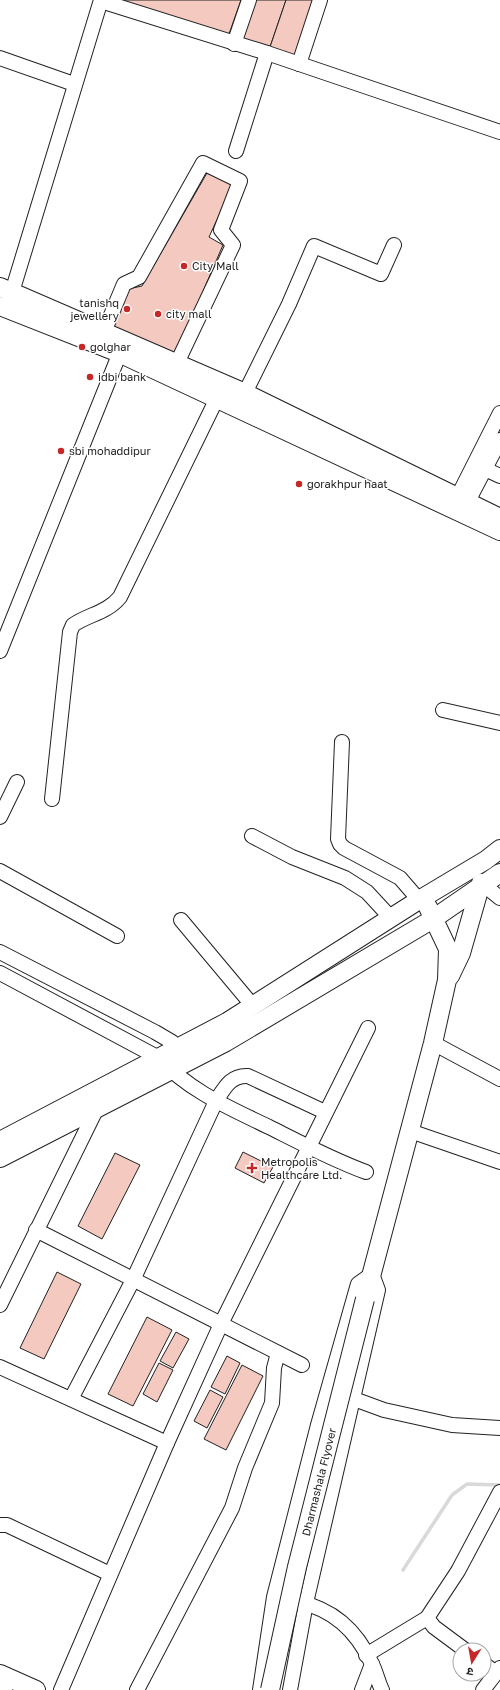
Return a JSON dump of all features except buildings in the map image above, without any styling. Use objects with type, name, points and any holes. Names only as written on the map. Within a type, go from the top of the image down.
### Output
[{"type":"main road","points":[[6,290],[104,332],[122,347],[220,392],[245,393],[460,505],[500,531]]},
{"type":"main road","points":[[4,308],[122,347],[177,363],[220,392],[237,409],[460,505],[500,518]]},
{"type":"main road","points":[[0,1141],[227,1022],[421,899],[486,860],[500,849]]},
{"type":"main road","points":[[447,980],[461,953],[482,886],[486,860]]},
{"type":"main road","points":[[0,1158],[190,1062],[226,1042],[433,919],[500,873]]},
{"type":"main road","points":[[421,899],[448,949],[447,980]]},
{"type":"main road","name":"Dharmashala Flyover","points":[[270,1690],[298,1567],[365,1299],[433,1043],[447,980]]},
{"type":"main road","points":[[0,1674],[36,1690]]},
{"type":"main road","points":[[0,1688],[4,1690]]},
{"type":"street","points":[[4,308],[6,290],[101,0],[234,44],[267,53],[500,132]]},
{"type":"street","points":[[234,44],[249,0]]},
{"type":"street","points":[[299,64],[320,0]]},
{"type":"street","points":[[236,151],[267,53]]},
{"type":"street","points":[[0,58],[74,84]]},
{"type":"street","points":[[104,332],[124,284],[139,276],[203,163],[240,181],[221,230],[233,245],[177,363]]},
{"type":"street","points":[[237,409],[289,304],[314,246],[380,274],[394,246]]},
{"type":"street","points":[[0,651],[122,347]]},
{"type":"street","points":[[52,799],[70,632],[73,625],[105,611],[114,605],[120,597],[220,392]]},
{"type":"street","points":[[460,505],[500,413]]},
{"type":"street","points":[[460,505],[486,469],[500,440]]},
{"type":"street","points":[[486,469],[500,476]]},
{"type":"street","points":[[443,710],[500,723]]},
{"type":"street","points":[[342,742],[338,838],[340,844],[344,848],[400,878],[421,899]]},
{"type":"street","points":[[0,817],[17,782]]},
{"type":"street","points":[[252,836],[292,857],[345,878],[367,892],[392,918]]},
{"type":"street","points":[[0,870],[117,936]]},
{"type":"street","points":[[482,886],[500,898]]},
{"type":"street","points":[[181,920],[253,1006]]},
{"type":"street","points":[[0,952],[155,1032],[178,1048],[190,1062]]},
{"type":"street","points":[[0,973],[159,1058],[171,1071],[203,1095],[340,1162],[366,1172]]},
{"type":"street","points":[[61,1690],[167,1443],[221,1324],[308,1146],[368,1028]]},
{"type":"street","points":[[433,1043],[500,1079]]},
{"type":"street","points":[[71,1399],[133,1280],[216,1101],[230,1082],[239,1075],[248,1076],[325,1112]]},
{"type":"street","points":[[0,1306],[96,1110]]},
{"type":"street","points":[[410,1131],[500,1162]]},
{"type":"street","points":[[36,1230],[302,1365]]},
{"type":"street","points":[[260,1690],[274,1597],[318,1425],[358,1284],[372,1274],[378,1290],[306,1603],[290,1690]]},
{"type":"street","points":[[137,1690],[232,1508],[245,1468],[272,1403],[274,1368],[278,1353]]},
{"type":"street","points":[[0,1367],[167,1443]]},
{"type":"street","points":[[354,1399],[384,1410],[452,1425],[500,1428]]},
{"type":"street","points":[[362,1690],[369,1659],[427,1618],[458,1571],[500,1492]]},
{"type":"street","points":[[0,1525],[7,1525],[110,1574]]},
{"type":"street","points":[[274,1597],[306,1603],[340,1618],[358,1638],[382,1690]]},
{"type":"street","points":[[427,1618],[434,1627],[454,1642]]},
{"type":"street","points":[[483,1690],[498,1670]]},
{"type":"waterway","points":[[403,1570],[452,1495],[467,1484],[500,1485]]},
{"type":"place","name":"City Mall","points":[[184,266]]},
{"type":"place","name":"tanishq jewellery","points":[[127,309]]},
{"type":"place","name":"city mall","points":[[158,314]]},
{"type":"place","name":"golghar","points":[[82,347]]},
{"type":"place","name":"idbi bank","points":[[90,377]]},
{"type":"place","name":"sbi mohaddipur","points":[[61,451]]},
{"type":"place","name":"gorakhpur haat","points":[[299,484]]},
{"type":"place","name":"Metropolis Healthcare Ltd.","points":[[252,1168]]}]
